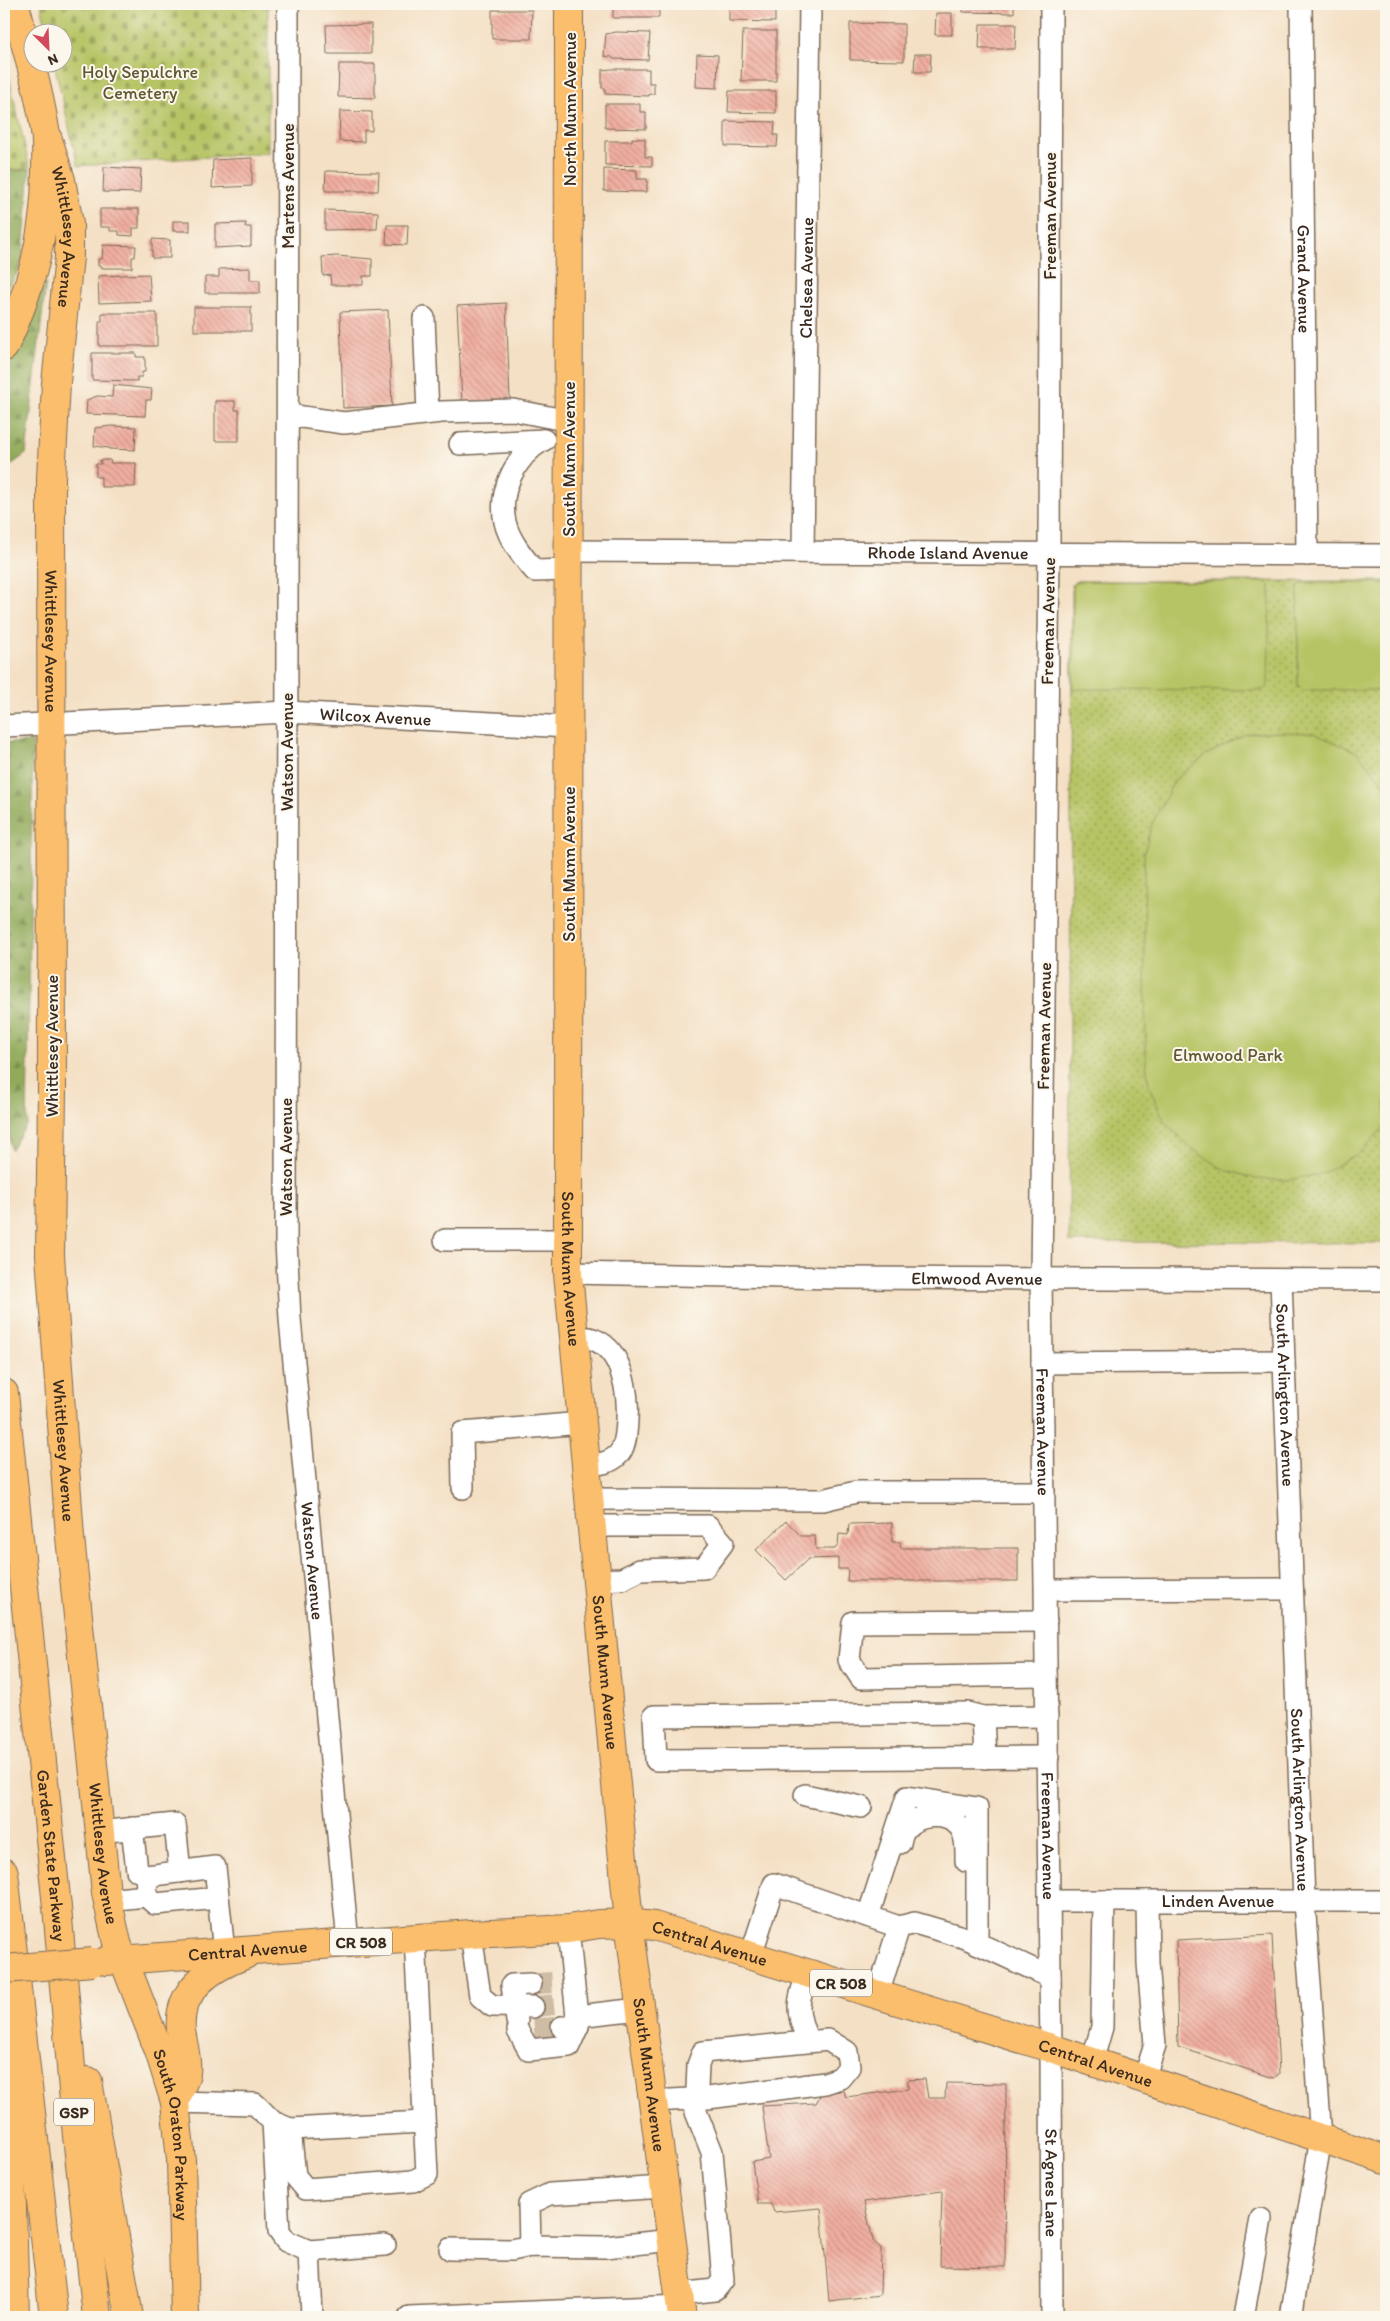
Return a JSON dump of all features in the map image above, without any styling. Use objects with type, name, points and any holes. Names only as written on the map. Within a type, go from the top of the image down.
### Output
[{"type":"main road","points":[[4,347],[28,291],[42,238],[46,183],[45,130],[16,4]]},
{"type":"main road","name":"North Munn Avenue","points":[[569,4],[570,214]]},
{"type":"main road","name":"Whittlesey Avenue","points":[[45,130],[64,195],[69,233],[52,448],[52,1090],[50,1255],[70,1537],[99,1832],[112,1928],[123,1960]]},
{"type":"main road","name":"South Munn Avenue","points":[[570,214],[561,432],[569,561],[568,1273],[582,1423],[598,1462],[589,1499],[629,1923],[639,2009],[681,2306]]},
{"type":"main road","name":"Garden State Parkway","points":[[4,1393],[57,1907],[76,2136],[98,2317]]},
{"type":"main road","name":"GSP","points":[[4,1873],[54,2317]]},
{"type":"main road","points":[[4,1894],[15,2317]]},
{"type":"main road","points":[[57,1907],[129,2317]]},
{"type":"main road","name":"Central Avenue","points":[[4,1969],[348,1942],[568,1929],[599,1924],[629,1923],[654,1926],[1051,2048],[1386,2160]]},
{"type":"main road","points":[[175,2102],[186,2072],[181,2028],[182,2008],[189,1992],[210,1973],[234,1960],[261,1949]]},
{"type":"main road","name":"South Oraton Parkway","points":[[123,1960],[159,2051],[175,2102],[181,2160],[185,2317]]},
{"type":"street","name":"Martens Avenue","points":[[288,4],[289,368]]},
{"type":"street","name":"Chelsea Avenue","points":[[803,552],[810,4]]},
{"type":"street","name":"Freeman Avenue","points":[[1051,4],[1049,552],[1042,1279],[1051,2048]]},
{"type":"street","name":"Grand Avenue","points":[[1301,4],[1307,555]]},
{"type":"street","points":[[424,318],[428,413]]},
{"type":"street","name":"Watson Avenue","points":[[289,368],[286,1241],[292,1338],[348,1942]]},
{"type":"street","points":[[288,414],[344,423],[428,413],[513,410],[561,432]]},
{"type":"street","name":"Rhode Island Avenue","points":[[561,432],[530,448],[510,477],[504,506],[505,522],[522,556],[535,571],[569,561],[803,552],[1386,555]]},
{"type":"street","points":[[460,444],[561,432]]},
{"type":"street","name":"Wilcox Avenue","points":[[4,726],[287,712],[569,727]]},
{"type":"street","points":[[445,1240],[567,1240]]},
{"type":"street","name":"Elmwood Avenue","points":[[568,1273],[836,1278],[1386,1280]]},
{"type":"street","name":"South Arlington Avenue","points":[[1281,1280],[1304,1901],[1321,2138],[1291,2317]]},
{"type":"street","points":[[574,1339],[589,1338],[604,1345],[615,1358],[624,1378],[628,1400],[625,1441],[620,1454],[598,1462]]},
{"type":"street","points":[[1042,1364],[1284,1361]]},
{"type":"street","points":[[463,1488],[462,1433],[582,1423]]},
{"type":"street","points":[[589,1499],[823,1500],[856,1492],[1044,1492]]},
{"type":"street","points":[[592,1526],[708,1526],[723,1543],[704,1568],[640,1570],[622,1579],[596,1580]]},
{"type":"street","points":[[1046,1590],[1292,1589]]},
{"type":"street","points":[[1046,1621],[853,1622],[849,1660],[861,1678],[1046,1675]]},
{"type":"street","points":[[1047,1716],[983,1717],[967,1713],[654,1716],[656,1760],[1048,1757]]},
{"type":"street","points":[[983,1717],[985,1758]]},
{"type":"street","points":[[805,1795],[861,1807]]},
{"type":"street","points":[[870,1910],[907,1797],[977,1808],[977,1937]]},
{"type":"street","points":[[99,1832],[175,1824],[180,1872]]},
{"type":"street","points":[[132,1828],[137,1870],[155,1904],[218,1898]]},
{"type":"street","points":[[107,1900],[180,1872],[215,1868],[224,1952]]},
{"type":"street","points":[[751,1955],[774,1884],[870,1910],[900,1927],[915,1923],[977,1937],[1050,1977]]},
{"type":"street","name":"Linden Avenue","points":[[1049,1901],[1386,1901]]},
{"type":"street","points":[[1092,2062],[1102,2027],[1104,1901]]},
{"type":"street","points":[[1144,2079],[1155,2045],[1148,1963],[1147,1901]]},
{"type":"street","points":[[878,1994],[900,1927]]},
{"type":"street","points":[[531,1984],[512,1986],[524,2007],[529,2050],[569,2046],[570,2015],[566,1981],[568,1929]]},
{"type":"street","points":[[471,1934],[480,1996],[492,2006],[524,2007]]},
{"type":"street","points":[[175,2102],[255,2104],[282,2126],[295,2176],[306,2189],[413,2181],[427,2174],[415,1938]]},
{"type":"street","points":[[808,1972],[798,2002],[799,2020],[808,2041]]},
{"type":"street","points":[[570,2015],[639,2009]]},
{"type":"street","points":[[409,2317],[553,2314],[681,2306],[715,2290],[723,2280],[712,2152],[696,2112],[697,2098],[698,2065],[703,2052],[828,2040],[846,2052],[849,2067],[840,2078],[825,2083],[697,2098],[653,2101]]},
{"type":"street","name":"St Agnes Lane","points":[[1051,2048],[1052,2317]]},
{"type":"street","points":[[282,2126],[423,2122]]},
{"type":"street","points":[[282,2126],[279,2231],[286,2241],[309,2251],[385,2245]]},
{"type":"street","points":[[530,2246],[529,2204],[550,2194],[665,2187]]},
{"type":"street","points":[[1243,2317],[1261,2219]]},
{"type":"street","points":[[450,2249],[512,2250],[530,2246],[605,2247],[672,2240]]},
{"type":"street","points":[[309,2251],[312,2317]]},
{"type":"green space","name":"Holy Sepulchre Cemetery","points":[[41,4],[268,4],[268,153],[78,166],[56,72],[72,72],[72,22],[45,22]]},
{"type":"green space","points":[[4,55],[30,169],[4,170]]},
{"type":"green space","points":[[30,169],[22,264],[4,297],[4,170]]},
{"type":"green space","points":[[46,282],[26,454],[4,470],[4,365]]},
{"type":"green space","name":"Elmwood Park","points":[[1077,581],[1386,581],[1386,1243],[1069,1242],[1072,585]]},
{"type":"green space","points":[[1078,581],[1266,582],[1270,586],[1268,685],[1263,690],[1073,689],[1073,586]]},
{"type":"green space","points":[[1303,583],[1386,583],[1386,690],[1303,690],[1298,685],[1298,586]]},
{"type":"green space","points":[[1279,732],[1313,733],[1357,752],[1386,786],[1386,1125],[1360,1152],[1324,1173],[1288,1180],[1256,1179],[1221,1168],[1192,1149],[1164,1121],[1149,1086],[1146,1062],[1144,853],[1152,824],[1175,780],[1206,755],[1246,734]]},
{"type":"green space","points":[[33,742],[27,1124],[11,1150],[4,1103],[4,743]]},
{"type":"building","points":[[613,4],[668,4],[668,7],[659,7],[659,18],[613,18]]},
{"type":"building","points":[[729,4],[775,4],[775,22],[729,21]]},
{"type":"building","points":[[963,4],[1014,4],[1014,13],[963,12]]},
{"type":"building","points":[[492,10],[532,10],[531,39],[492,39]]},
{"type":"building","points":[[936,13],[952,13],[952,35],[935,35]]},
{"type":"building","points":[[850,23],[904,24],[904,61],[850,60]]},
{"type":"building","points":[[371,24],[371,54],[327,54],[326,25]]},
{"type":"building","points":[[980,24],[1016,24],[1015,49],[979,49]]},
{"type":"building","points":[[743,31],[776,31],[776,81],[741,81]]},
{"type":"building","points":[[616,32],[650,33],[648,60],[613,59],[612,57],[604,56],[606,34]]},
{"type":"building","points":[[697,54],[718,55],[717,88],[696,87]]},
{"type":"building","points":[[915,54],[931,54],[930,72],[914,72]]},
{"type":"building","points":[[339,64],[375,64],[375,98],[338,97]]},
{"type":"building","points":[[649,69],[649,83],[654,83],[654,94],[649,94],[649,96],[605,94],[605,88],[602,88],[602,70]]},
{"type":"building","points":[[729,91],[776,91],[776,113],[728,112]]},
{"type":"building","points":[[605,104],[640,104],[640,112],[646,112],[646,129],[605,128]]},
{"type":"building","points":[[340,111],[372,112],[372,131],[364,130],[364,142],[339,141]]},
{"type":"building","points":[[725,121],[775,122],[774,135],[778,135],[777,147],[725,146]]},
{"type":"building","points":[[632,138],[645,139],[645,157],[652,157],[652,166],[605,165],[605,141],[632,141]]},
{"type":"building","points":[[252,158],[252,186],[212,188],[213,160]]},
{"type":"building","points":[[104,167],[141,169],[140,193],[103,192]]},
{"type":"building","points":[[604,169],[637,170],[637,179],[647,179],[647,192],[604,191]]},
{"type":"building","points":[[326,171],[379,172],[378,191],[325,191]]},
{"type":"building","points":[[100,209],[139,209],[139,228],[133,228],[133,236],[119,235],[119,231],[110,231],[110,227],[100,227]]},
{"type":"building","points":[[325,210],[378,212],[377,229],[325,230]]},
{"type":"building","points":[[173,221],[190,221],[190,231],[173,231]]},
{"type":"building","points":[[246,223],[245,227],[251,227],[251,246],[215,248],[215,224]]},
{"type":"building","points":[[387,225],[408,225],[407,245],[386,244]]},
{"type":"building","points":[[152,239],[170,240],[170,258],[152,258]]},
{"type":"building","points":[[103,245],[136,246],[135,257],[132,257],[132,268],[102,268],[102,266],[98,266],[98,259],[102,259]]},
{"type":"building","points":[[337,256],[372,259],[372,276],[363,276],[363,285],[331,285],[330,275],[323,276],[322,257]]},
{"type":"building","points":[[250,268],[250,280],[260,280],[260,293],[205,293],[205,277],[219,277],[219,269]]},
{"type":"building","points":[[149,274],[151,301],[99,303],[98,276]]},
{"type":"building","points":[[506,303],[510,400],[462,402],[457,306]]},
{"type":"building","points":[[194,307],[251,307],[251,331],[194,331]]},
{"type":"building","points":[[388,310],[392,406],[343,408],[340,312]]},
{"type":"building","points":[[102,313],[157,313],[157,346],[99,346],[99,321],[102,321]]},
{"type":"building","points":[[92,353],[136,353],[136,357],[145,357],[145,372],[142,372],[142,377],[137,377],[137,381],[92,380]]},
{"type":"building","points":[[113,385],[152,389],[151,400],[146,400],[145,416],[86,414],[87,400],[97,396],[112,397]]},
{"type":"building","points":[[215,401],[235,401],[235,410],[239,410],[239,441],[215,441]]},
{"type":"building","points":[[111,426],[136,427],[135,450],[109,449],[94,446],[95,428]]},
{"type":"building","points":[[100,460],[110,460],[111,463],[136,463],[135,487],[101,487],[101,477],[96,477],[96,464],[101,464]]},
{"type":"building","points":[[786,1521],[801,1536],[815,1536],[816,1549],[835,1549],[838,1545],[839,1534],[848,1535],[849,1524],[892,1523],[892,1542],[900,1542],[901,1548],[1018,1548],[1018,1581],[847,1581],[848,1569],[838,1569],[838,1558],[808,1559],[786,1580],[756,1550]]},
{"type":"building","points":[[1272,1935],[1279,2074],[1274,2078],[1178,2047],[1176,1940]]},
{"type":"building","points":[[925,2079],[928,2098],[945,2098],[946,2083],[1006,2084],[1005,2267],[940,2266],[942,2191],[864,2202],[873,2241],[881,2248],[880,2295],[829,2301],[821,2208],[774,2212],[771,2204],[758,2204],[752,2162],[769,2159],[762,2106],[816,2103],[822,2092],[844,2091],[846,2097],[908,2089],[908,2080]]},
{"type":"tunnel","points":[[531,1984],[559,1982]]},
{"type":"tunnel","points":[[533,2007],[560,2004]]},
{"type":"tunnel","points":[[534,2029],[562,2027]]}]
